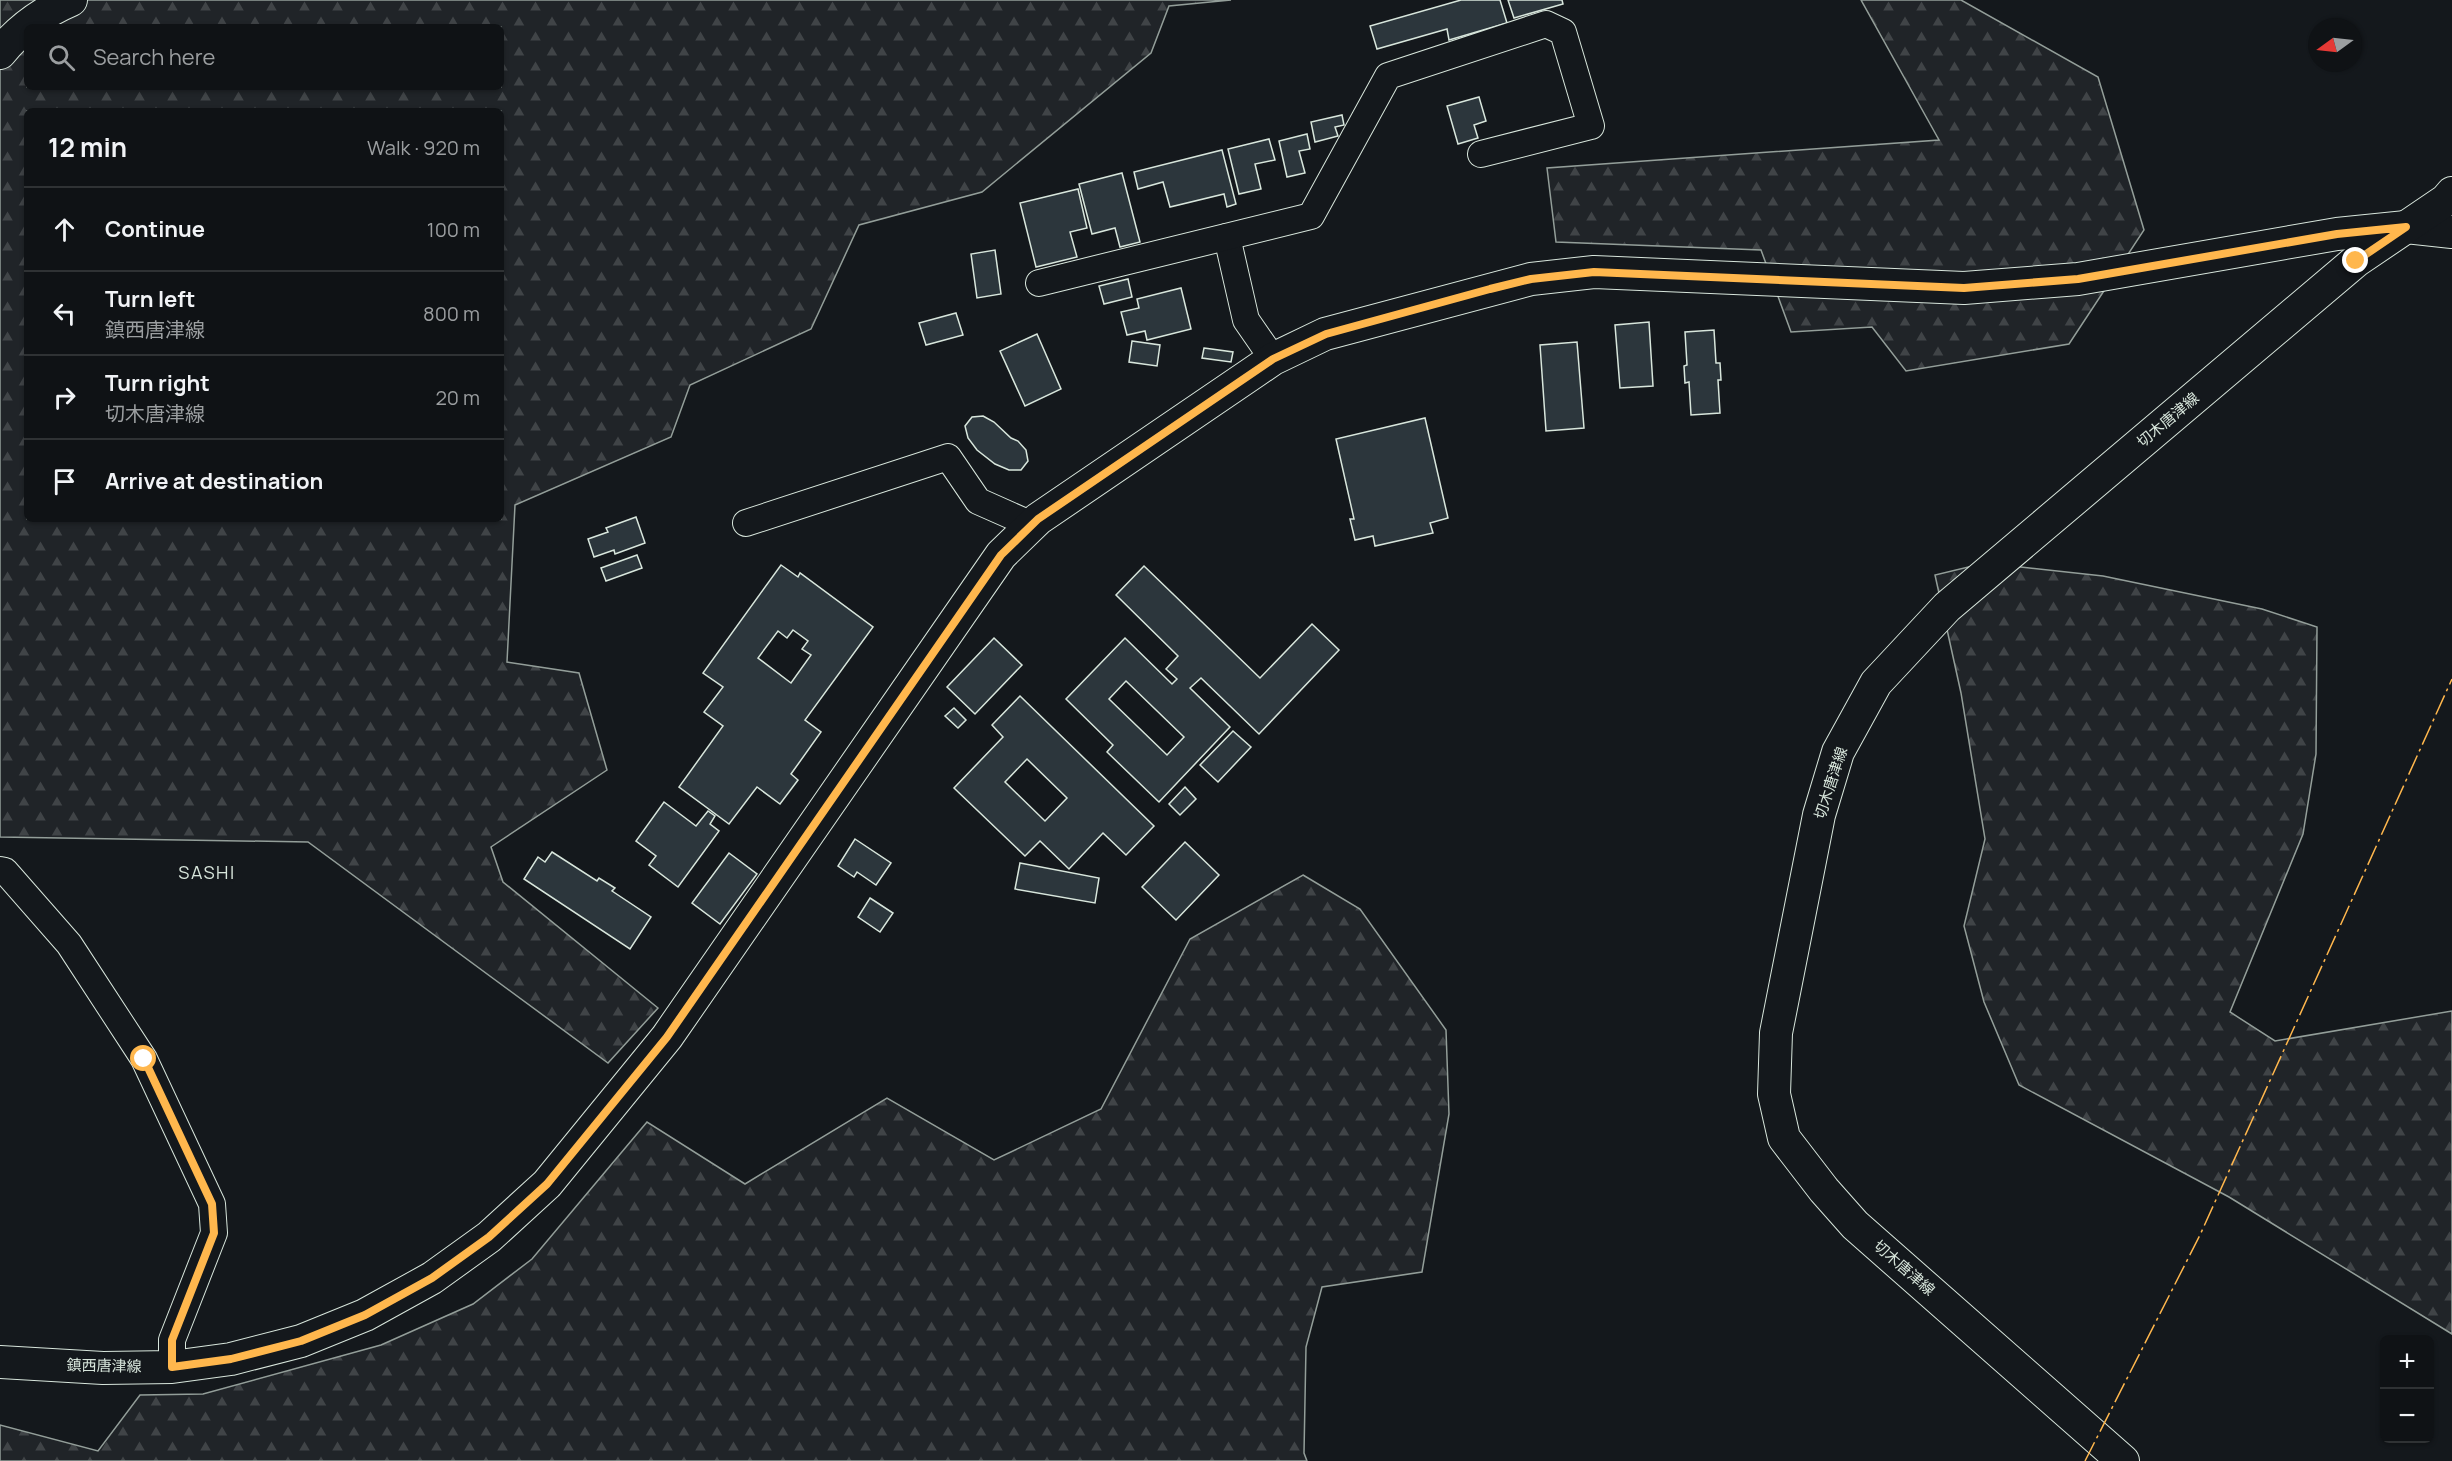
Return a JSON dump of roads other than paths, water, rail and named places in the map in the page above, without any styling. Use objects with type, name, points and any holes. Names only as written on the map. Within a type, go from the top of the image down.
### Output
[{"type":"main road","points":[[29,24],[45,11],[70,0]]},
{"type":"main road","points":[[0,53],[9,41],[24,28]]},
{"type":"main road","name":"切木唐津線","points":[[2123,1461],[1855,1226],[1824,1190],[1785,1138],[1774,1094],[1776,1033],[1819,815],[1838,752],[1876,683],[1947,607],[2356,261],[2446,200],[2452,193]]},
{"type":"main road","name":"鎮西唐津線","points":[[0,1362],[103,1368],[172,1367],[231,1359],[301,1341],[365,1315],[432,1278],[489,1237],[547,1184],[667,1037],[1001,555],[1032,525],[1273,359],[1326,334],[1531,279],[1594,272],[1964,288],[2078,279],[2337,234],[2406,227],[2452,232]]},
{"type":"street","points":[[1039,283],[1311,216],[1388,76],[1546,24],[1563,32],[1591,126],[1481,154]]},
{"type":"street","points":[[1227,237],[1246,320],[1273,359]]},
{"type":"street","points":[[746,523],[948,457],[978,501],[1032,525]]},
{"type":"street","points":[[0,870],[5,872],[69,944],[144,1059],[212,1204],[214,1233],[172,1340],[172,1367]]},
{"type":"district","name":"SASHI","points":[[207,873]]}]
